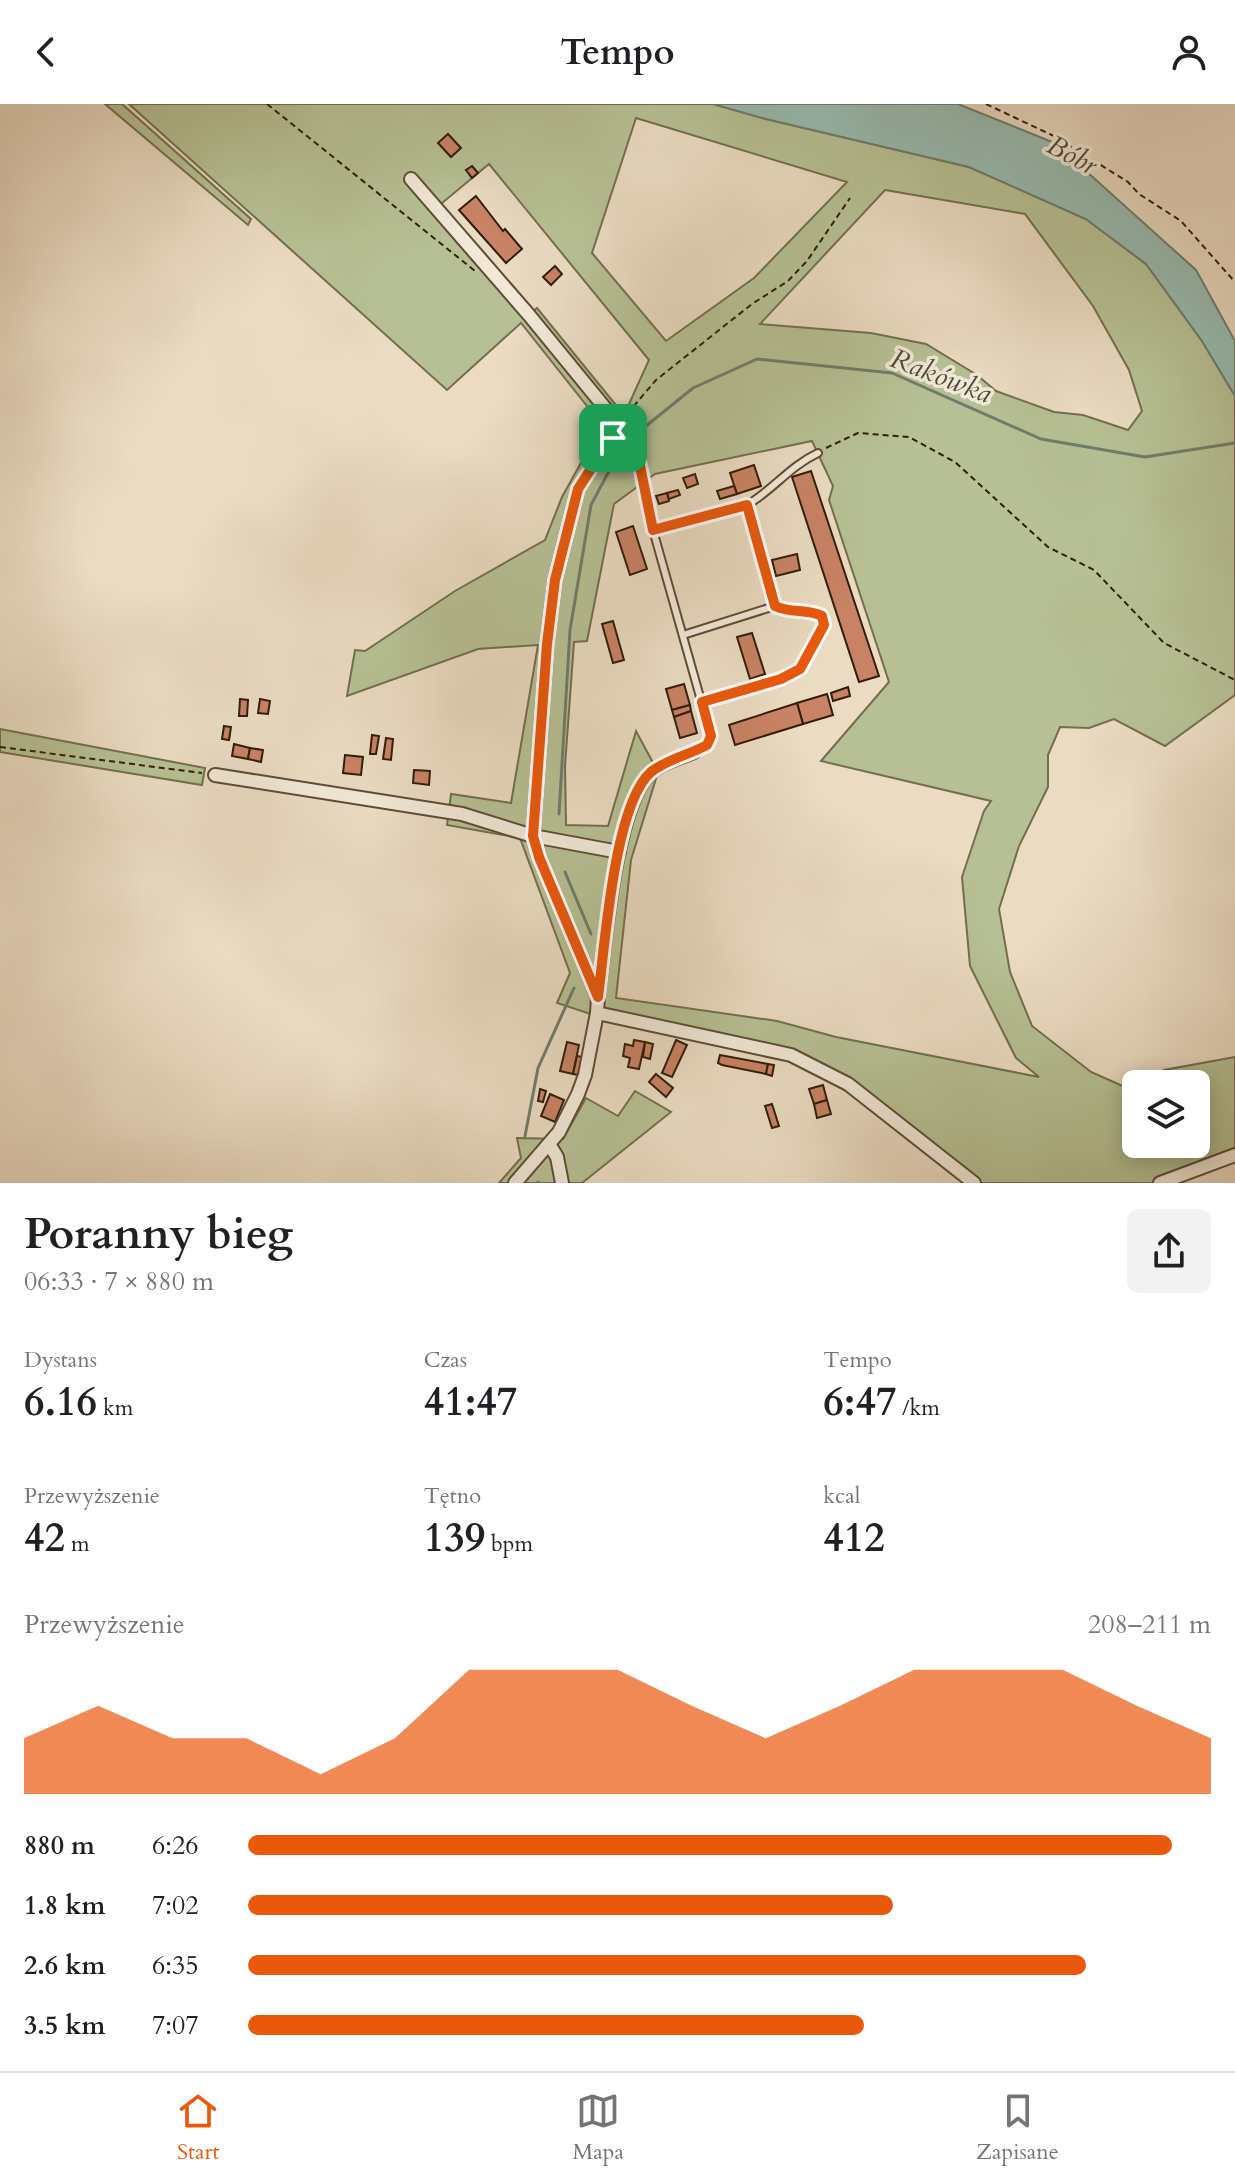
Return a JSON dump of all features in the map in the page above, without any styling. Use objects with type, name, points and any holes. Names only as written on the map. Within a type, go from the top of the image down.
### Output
[{"type":"street","points":[[411,179],[619,425],[578,489],[555,580],[547,644],[533,836],[598,997]]},
{"type":"street","points":[[515,1183],[559,1132],[585,1075],[597,1013],[619,852],[629,808],[649,774],[694,752]]},
{"type":"street","points":[[215,775],[462,814],[533,836],[619,852]]},
{"type":"street","points":[[597,1013],[791,1055],[848,1084],[974,1183]]},
{"type":"street","points":[[549,1144],[557,1157],[562,1183]]},
{"type":"street","points":[[1160,1183],[1235,1155]]},
{"type":"lane","points":[[619,425],[638,456],[653,530],[711,736],[707,745],[694,752]]},
{"type":"lane","points":[[653,530],[747,505],[768,493],[798,462],[818,453]]},
{"type":"lane","points":[[747,505],[775,606]]},
{"type":"lane","points":[[683,635],[775,606],[788,612],[812,611],[822,616],[824,625],[800,669],[781,679],[702,702]]},
{"type":"path","points":[[267,104],[481,276]]},
{"type":"path","points":[[986,104],[1054,136],[1128,182],[1139,194],[1181,221],[1235,282]]},
{"type":"path","points":[[619,425],[656,380],[752,304],[788,281],[807,261],[850,198]]},
{"type":"path","points":[[818,453],[858,433],[909,437],[955,462],[1048,547],[1094,570],[1164,643],[1235,680]]},
{"type":"path","points":[[0,747],[215,775]]},
{"type":"green space","points":[[105,104],[122,104],[251,219],[248,225]]},
{"type":"green space","points":[[129,104],[713,104],[969,167],[1086,219],[1146,264],[1202,341],[1235,396],[1235,695],[1165,746],[1114,719],[1089,728],[1060,727],[1048,755],[1048,787],[1019,846],[999,909],[1010,972],[1032,1026],[1091,1072],[1122,1086],[1122,1158],[1210,1158],[1210,1070],[1164,1070],[1235,1057],[1235,1157],[1166,1183],[973,1183],[856,1093],[782,1053],[627,1026],[557,1003],[570,973],[520,838],[447,825],[451,794],[511,803],[538,645],[478,649],[347,696],[355,650],[365,651],[455,591],[545,540],[562,497],[602,425],[521,323],[447,390]],"holes":[[[636,118],[847,182],[754,278],[666,341],[592,253]],[[489,164],[649,360],[624,415],[537,308],[529,315],[436,208]],[[885,190],[1025,214],[1093,306],[1129,370],[1142,411],[1128,430],[1083,415],[1054,412],[996,391],[977,375],[926,344],[871,333],[760,324]],[[812,441],[833,486],[829,500],[889,682],[821,761],[991,801],[984,811],[962,877],[970,966],[1016,1058],[1039,1077],[836,1037],[777,1021],[616,998],[631,860],[658,772],[636,731],[608,826],[566,825],[565,766],[574,642],[587,641],[614,504],[655,474]]]},
{"type":"green space","points":[[0,729],[205,768],[202,785],[0,752]]},
{"type":"green space","points":[[635,1091],[671,1112],[582,1183],[499,1183],[521,1158],[517,1138],[563,1139],[586,1098],[618,1116]]},
{"type":"water","points":[[713,104],[958,104],[1055,143],[1196,270],[1235,341],[1235,396],[1202,341],[1146,264],[1086,219],[969,167]]},
{"type":"building","points":[[448,134],[461,148],[451,157],[438,143]]},
{"type":"building","points":[[472,166],[478,173],[472,178],[466,170]]},
{"type":"building","points":[[476,196],[503,231],[505,229],[522,249],[506,263],[459,210]]},
{"type":"building","points":[[555,266],[562,274],[551,285],[543,277]]},
{"type":"building","points":[[754,465],[761,486],[737,494],[730,473]]},
{"type":"building","points":[[811,471],[879,676],[859,682],[792,477]]},
{"type":"building","points":[[695,474],[698,484],[687,488],[683,478]]},
{"type":"building","points":[[734,486],[737,494],[720,499],[717,491]]},
{"type":"building","points":[[678,490],[680,495],[669,499],[667,493]]},
{"type":"building","points":[[667,493],[669,501],[659,504],[656,496]]},
{"type":"building","points":[[633,526],[647,569],[630,575],[616,532]]},
{"type":"building","points":[[797,554],[800,570],[776,576],[772,560]]},
{"type":"building","points":[[613,621],[624,660],[613,663],[602,624]]},
{"type":"building","points":[[752,633],[765,674],[750,679],[737,637]]},
{"type":"building","points":[[684,684],[690,705],[672,710],[666,689]]},
{"type":"building","points":[[848,687],[850,696],[833,701],[831,693]]},
{"type":"building","points":[[827,694],[833,715],[803,724],[797,703]]},
{"type":"building","points":[[240,699],[248,700],[247,716],[239,716]]},
{"type":"building","points":[[260,699],[270,701],[268,714],[258,713]]},
{"type":"building","points":[[797,703],[803,724],[735,745],[729,725]]},
{"type":"building","points":[[690,705],[691,711],[674,717],[672,710]]},
{"type":"building","points":[[691,711],[697,733],[680,738],[674,717]]},
{"type":"building","points":[[224,726],[231,727],[229,740],[222,739]]},
{"type":"building","points":[[372,735],[379,736],[376,754],[370,754]]},
{"type":"building","points":[[386,738],[393,739],[391,760],[383,759]]},
{"type":"building","points":[[234,744],[250,748],[248,759],[232,756]]},
{"type":"building","points":[[250,748],[263,750],[261,762],[248,759]]},
{"type":"building","points":[[345,755],[363,757],[361,775],[343,773]]},
{"type":"building","points":[[414,770],[430,771],[429,785],[413,783]]},
{"type":"building","points":[[634,1040],[645,1042],[639,1069],[628,1067],[630,1058],[623,1056],[625,1044],[633,1046]]},
{"type":"building","points":[[676,1040],[687,1045],[672,1077],[662,1073]]},
{"type":"building","points":[[567,1042],[579,1045],[573,1074],[560,1071]]},
{"type":"building","points":[[645,1042],[653,1044],[650,1059],[643,1057]]},
{"type":"building","points":[[720,1055],[768,1064],[766,1074],[722,1065],[718,1063]]},
{"type":"building","points":[[577,1056],[582,1057],[578,1075],[573,1074]]},
{"type":"building","points":[[768,1064],[774,1065],[772,1076],[766,1074]]},
{"type":"building","points":[[656,1074],[673,1088],[666,1097],[649,1082]]},
{"type":"building","points":[[823,1085],[827,1100],[814,1104],[809,1089]]},
{"type":"building","points":[[540,1089],[546,1091],[543,1102],[538,1101]]},
{"type":"building","points":[[550,1094],[564,1100],[555,1122],[541,1116]]},
{"type":"building","points":[[827,1100],[831,1114],[817,1118],[814,1104]]},
{"type":"building","points":[[772,1104],[779,1126],[772,1128],[765,1106]]},
{"type":"waterway","name":"Rakówka","points":[[646,426],[693,388],[757,359],[892,373],[1041,439],[1145,457],[1235,443]]},
{"type":"waterway","name":"Rakówka","points":[[559,814],[570,630],[591,505],[617,456]]},
{"type":"waterway","name":"Rakówka","points":[[565,872],[591,934]]},
{"type":"waterway","name":"Rakówka","points":[[525,1136],[538,1068],[574,988]]},
{"type":"route","points":[[619,425],[638,456],[653,530],[747,505],[775,606],[788,612],[812,611],[822,616],[824,625],[800,669],[781,679],[702,702],[711,736],[707,745],[649,774],[629,808],[619,852],[598,997],[533,836],[547,644],[555,580],[578,489],[613,438],[619,425]]},
{"type":"water label","name":"Bóbr","points":[[1072,155]]}]
